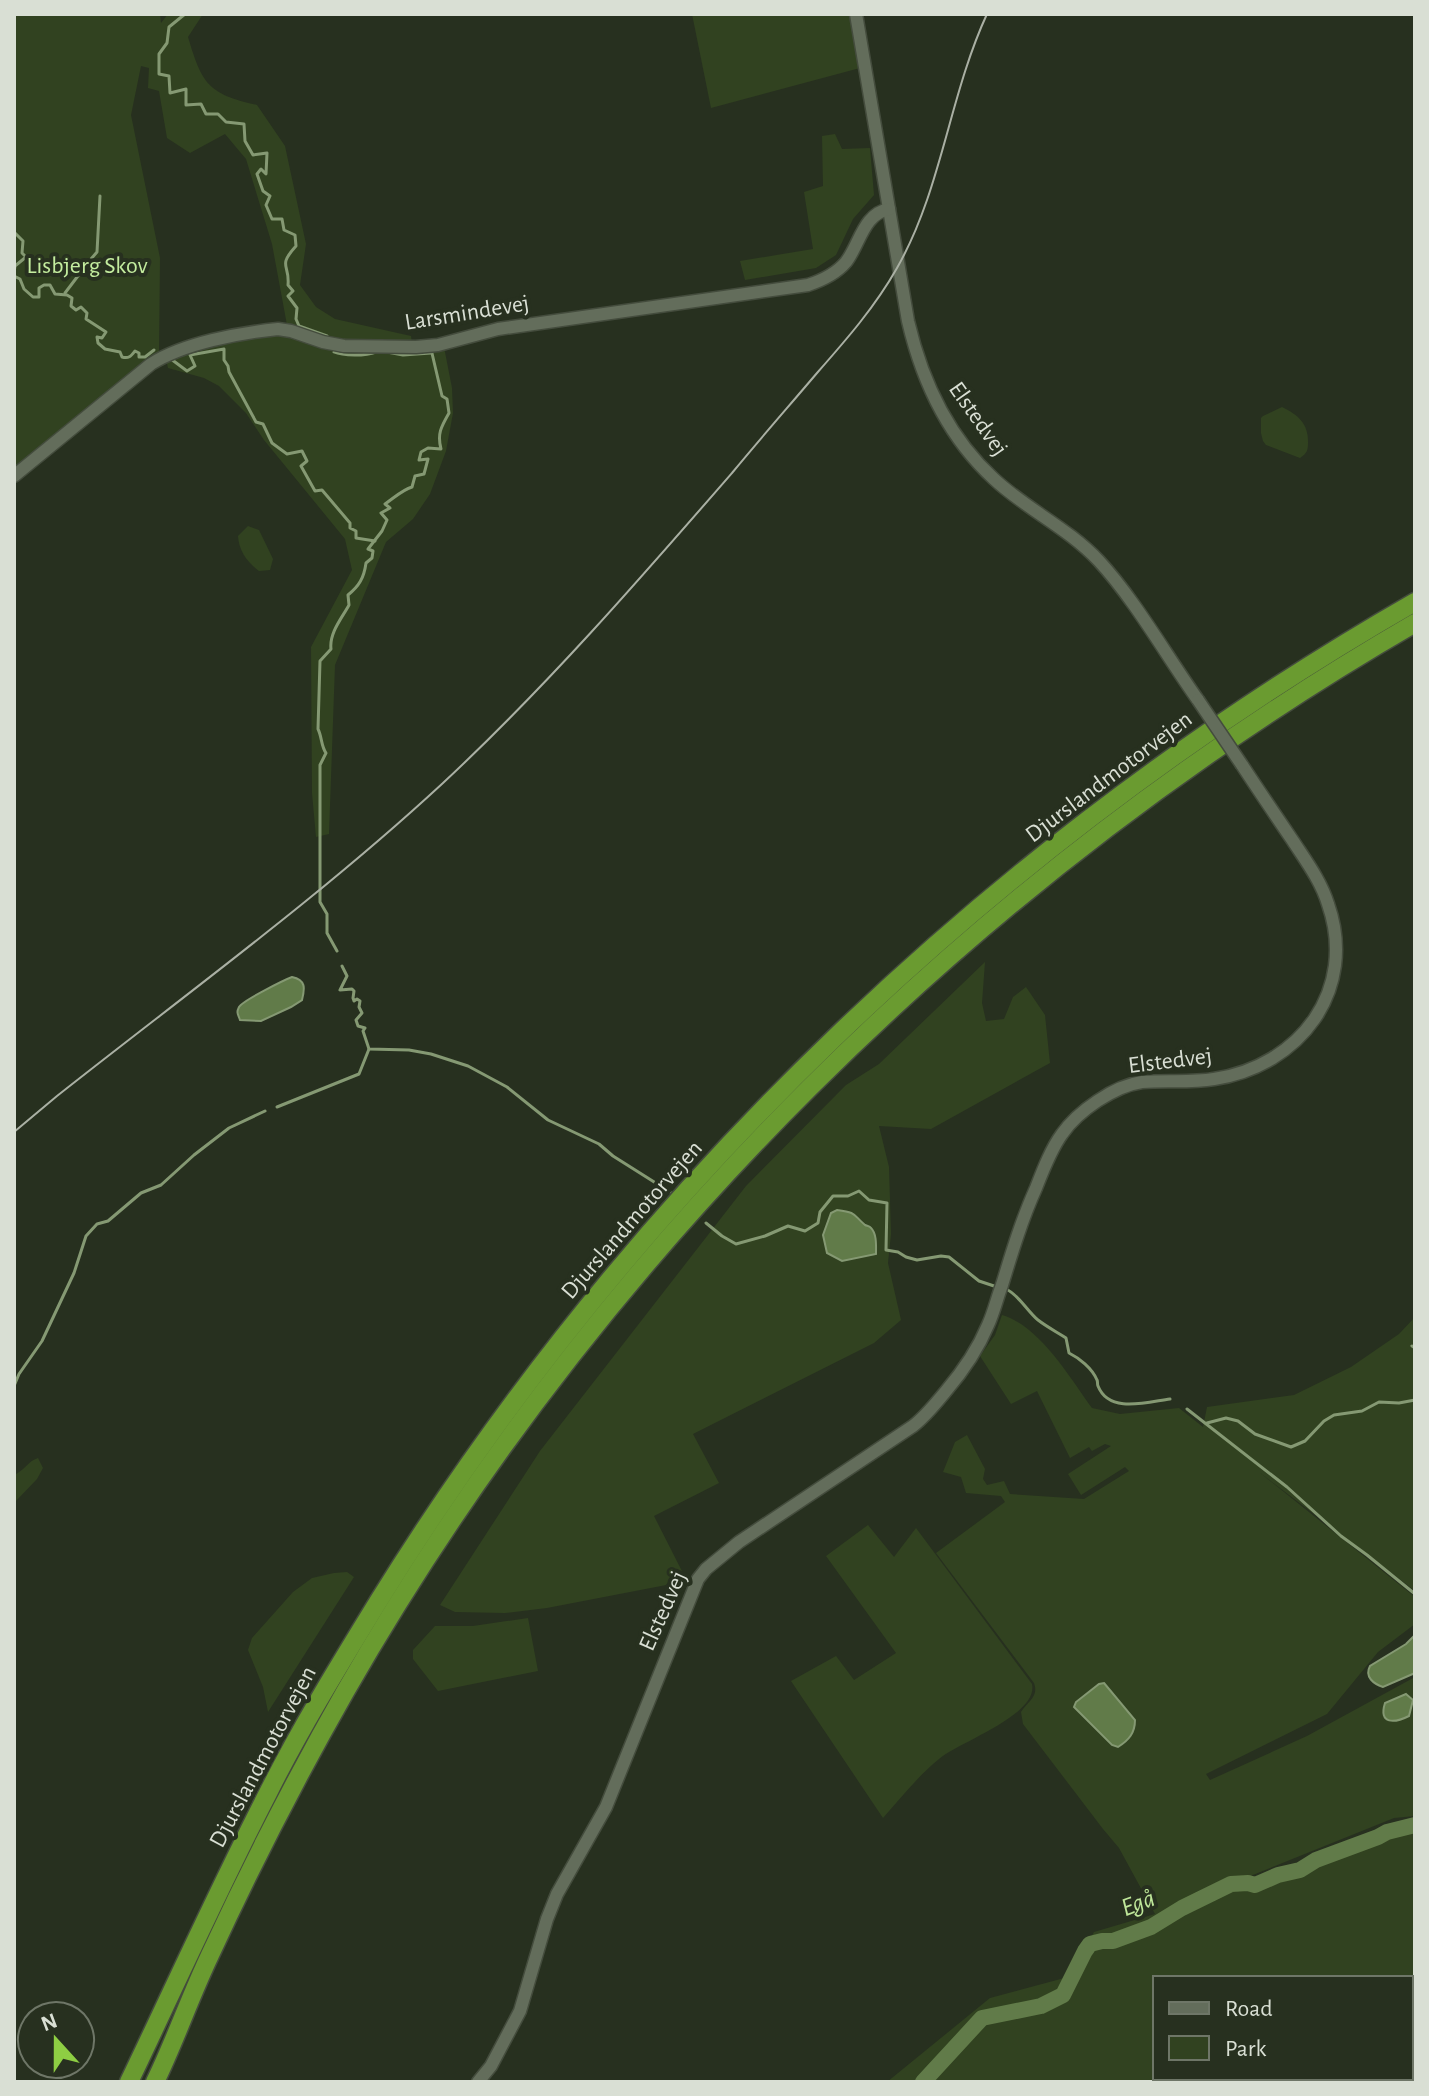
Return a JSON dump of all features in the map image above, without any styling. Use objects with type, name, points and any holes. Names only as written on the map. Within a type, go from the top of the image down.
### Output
[{"type":"highway","name":"Djurslandmotorvejen","points":[[129,2082],[269,1790],[380,1598],[506,1414],[633,1253],[751,1121],[820,1052],[893,984],[1045,854],[1104,807],[1239,711],[1307,666],[1415,602]]},
{"type":"highway","name":"Djurslandmotorvejen","points":[[157,2078],[248,1874],[312,1751],[388,1621],[522,1422],[654,1256],[766,1132],[835,1063],[907,996],[1054,870],[1236,735],[1415,623]]},
{"type":"street","name":"Elstedvej","points":[[478,2082],[499,2053],[520,2011],[557,1894],[606,1807],[698,1579],[739,1542],[913,1426],[936,1403],[960,1373],[989,1323],[1041,1175],[1062,1133],[1084,1111],[1110,1093],[1139,1083],[1212,1080],[1261,1066],[1307,1030],[1325,999],[1335,964],[1333,917],[1308,864],[1122,589],[1098,561],[1065,531],[995,480],[972,456],[935,401],[915,349],[903,297],[856,14]]},
{"type":"street","name":"Larsmindevej","points":[[14,476],[151,364],[167,354],[189,347],[278,329],[344,346],[438,345],[498,329],[808,285],[835,273],[848,260],[866,225],[880,211],[889,209]]},
{"type":"green space","name":"Lisbjerg Skov","points":[[14,14],[160,14],[161,23],[168,14],[203,14],[188,37],[203,76],[217,91],[257,105],[285,146],[306,244],[300,285],[316,307],[335,319],[411,336],[412,344],[325,338],[287,325],[272,244],[246,159],[225,134],[190,153],[167,138],[159,91],[148,88],[149,68],[141,66],[131,115],[160,258],[159,354],[14,470]]},
{"type":"green space","points":[[692,14],[851,14],[860,68],[711,108]]},
{"type":"green space","points":[[835,134],[842,149],[870,148],[874,195],[853,219],[836,255],[816,268],[745,280],[740,261],[813,249],[804,192],[823,186],[822,136]]},
{"type":"green space","points":[[277,334],[295,336],[331,349],[444,347],[452,388],[453,413],[446,451],[430,494],[413,519],[386,542],[335,665],[329,834],[316,837],[312,793],[311,647],[352,570],[345,539],[264,440],[246,413],[219,386],[204,378],[168,368],[166,359],[219,343]]},
{"type":"green space","points":[[1282,407],[1297,417],[1306,430],[1307,450],[1300,458],[1263,441],[1261,418]]},
{"type":"green space","points":[[248,526],[259,530],[273,559],[270,570],[259,571],[242,551],[238,536]]},
{"type":"green space","points":[[985,962],[982,1003],[986,1021],[1004,1019],[1013,997],[1026,987],[1045,1015],[1050,1063],[931,1129],[879,1126],[889,1167],[891,1234],[888,1263],[901,1320],[874,1343],[693,1434],[719,1483],[654,1516],[687,1581],[505,1613],[455,1612],[440,1605],[540,1451],[746,1186],[846,1085],[879,1064]]},
{"type":"green space","points":[[1002,1315],[1016,1321],[1041,1341],[1092,1408],[1120,1414],[1179,1408],[1203,1427],[1207,1407],[1294,1395],[1351,1367],[1399,1334],[1415,1317],[1415,1591],[1259,1472],[1415,1597],[1415,1624],[1378,1652],[1327,1714],[1206,1774],[1210,1780],[1307,1736],[1415,1677],[1415,1816],[1394,1818],[1233,1883],[1255,1885],[1300,1870],[1316,1860],[1387,1832],[1415,1825],[1415,2082],[887,2082],[990,1998],[1068,1977],[1094,1932],[1155,1914],[1119,1848],[1023,1724],[1021,1712],[1034,1695],[1034,1683],[936,1553],[1005,1502],[1001,1496],[966,1493],[961,1477],[943,1472],[955,1442],[967,1435],[985,1469],[983,1479],[987,1485],[1004,1481],[1010,1494],[1084,1499],[1129,1471],[1125,1467],[1081,1495],[1068,1474],[1111,1446],[1105,1444],[1092,1451],[1089,1447],[1070,1458],[1037,1391],[1011,1404],[980,1356],[995,1335]]},
{"type":"green space","points":[[38,1458],[43,1468],[14,1503],[14,1475]]},
{"type":"green space","points":[[868,1525],[894,1557],[916,1528],[1032,1684],[1031,1695],[1011,1717],[939,1759],[883,1818],[791,1681],[836,1656],[854,1680],[896,1653],[826,1556]]},
{"type":"green space","points":[[347,1572],[354,1577],[268,1712],[263,1687],[248,1650],[252,1638],[293,1592],[312,1578]]},
{"type":"green space","points":[[528,1618],[538,1671],[438,1691],[413,1659],[413,1650],[435,1626],[473,1626]]},
{"type":"shaded area","points":[[292,977],[303,985],[302,1000],[261,1021],[240,1020],[238,1011],[242,1004]]},
{"type":"shaded area","points":[[837,1210],[852,1213],[871,1227],[876,1254],[842,1261],[827,1253],[823,1235],[831,1213]]},
{"type":"shaded area","points":[[1415,1635],[1415,1673],[1383,1687],[1373,1682],[1368,1674],[1370,1666]]},
{"type":"shaded area","points":[[1104,1683],[1135,1720],[1131,1736],[1118,1747],[1112,1745],[1074,1707],[1076,1702]]},
{"type":"shaded area","points":[[1406,1694],[1413,1700],[1409,1716],[1393,1721],[1386,1719],[1383,1710],[1385,1703]]},
{"type":"waterway","points":[[185,14],[169,27],[167,43],[159,54],[159,74],[169,76],[170,93],[186,89],[186,105],[201,104],[206,114],[218,114],[226,122],[244,124],[245,141],[253,155],[267,153],[266,174],[261,169],[257,174],[263,191],[270,196],[266,205],[272,219],[282,219],[284,230],[295,235],[296,246],[286,262],[288,285],[293,291],[288,296],[297,308],[299,326],[327,336]]},
{"type":"waterway","points":[[91,259],[97,252],[100,196]]},
{"type":"waterway","points":[[14,232],[23,241],[22,253],[26,257],[15,266],[14,273]]},
{"type":"waterway","points":[[65,293],[87,264]]},
{"type":"waterway","points":[[14,276],[20,279],[24,289],[33,297],[39,297],[39,288],[50,285],[55,294],[72,298],[71,306],[76,310],[81,307],[87,313],[86,319],[106,332],[102,338],[97,337],[98,343],[105,349],[120,352],[126,358],[135,351],[139,357],[145,357],[154,350]]},
{"type":"waterway","points":[[171,359],[187,371],[195,366],[190,355],[224,349],[229,372],[256,422],[263,424],[272,443],[287,454],[302,451],[307,461],[301,466],[315,491],[322,490],[350,523],[350,528],[356,531],[356,538],[375,541]]},
{"type":"waterway","points":[[337,951],[327,933],[327,914],[320,902],[320,765],[326,753],[318,729],[320,661],[331,649],[334,631],[349,605],[348,595],[360,581],[366,563],[372,558],[373,551],[368,549],[387,520],[381,513],[390,508],[385,504],[412,487],[415,476],[424,474],[428,459],[419,460],[421,452],[428,448],[441,449],[440,431],[449,413],[431,349]]},
{"type":"waterway","points":[[334,352],[355,355],[376,352]]},
{"type":"waterway","points":[[387,352],[403,355],[431,353]]},
{"type":"waterway","points":[[342,966],[347,976],[340,990],[352,989],[354,1001],[360,1001],[362,1013],[356,1020],[358,1026],[365,1028],[363,1031],[369,1049],[409,1050],[468,1066],[507,1087],[548,1120],[599,1144],[670,1192]]},
{"type":"waterway","points":[[277,1107],[359,1074],[369,1049]]},
{"type":"waterway","points":[[14,1386],[42,1341],[74,1273],[86,1236],[97,1224],[108,1221],[141,1193],[161,1185],[229,1128],[265,1111]]},
{"type":"waterway","points":[[706,1223],[736,1244],[788,1226],[805,1231],[818,1223],[820,1212],[833,1196],[848,1196],[859,1191],[869,1200],[887,1203],[886,1250],[917,1260],[949,1257],[979,1281],[994,1286]]},
{"type":"waterway","points":[[1006,1289],[1038,1320],[1066,1338],[1069,1353],[1089,1368],[1103,1395],[1130,1404],[1170,1399]]},
{"type":"waterway","points":[[1207,1423],[1226,1418],[1238,1421],[1255,1434],[1291,1447],[1305,1441],[1334,1415],[1362,1411],[1379,1402],[1415,1400]]},
{"type":"waterway","points":[[1187,1409],[1287,1487],[1341,1536],[1415,1594]]},
{"type":"waterway","name":"Egå","points":[[923,2082],[982,2018],[1041,2006],[1063,1995],[1090,1944],[1113,1941],[1151,1927],[1231,1884],[1255,1885],[1300,1870],[1316,1860],[1387,1832],[1415,1825]]},
{"type":"tram line","points":[[14,1132],[397,825],[556,670],[697,513],[849,336],[897,268],[925,207],[963,77],[987,14]]}]
